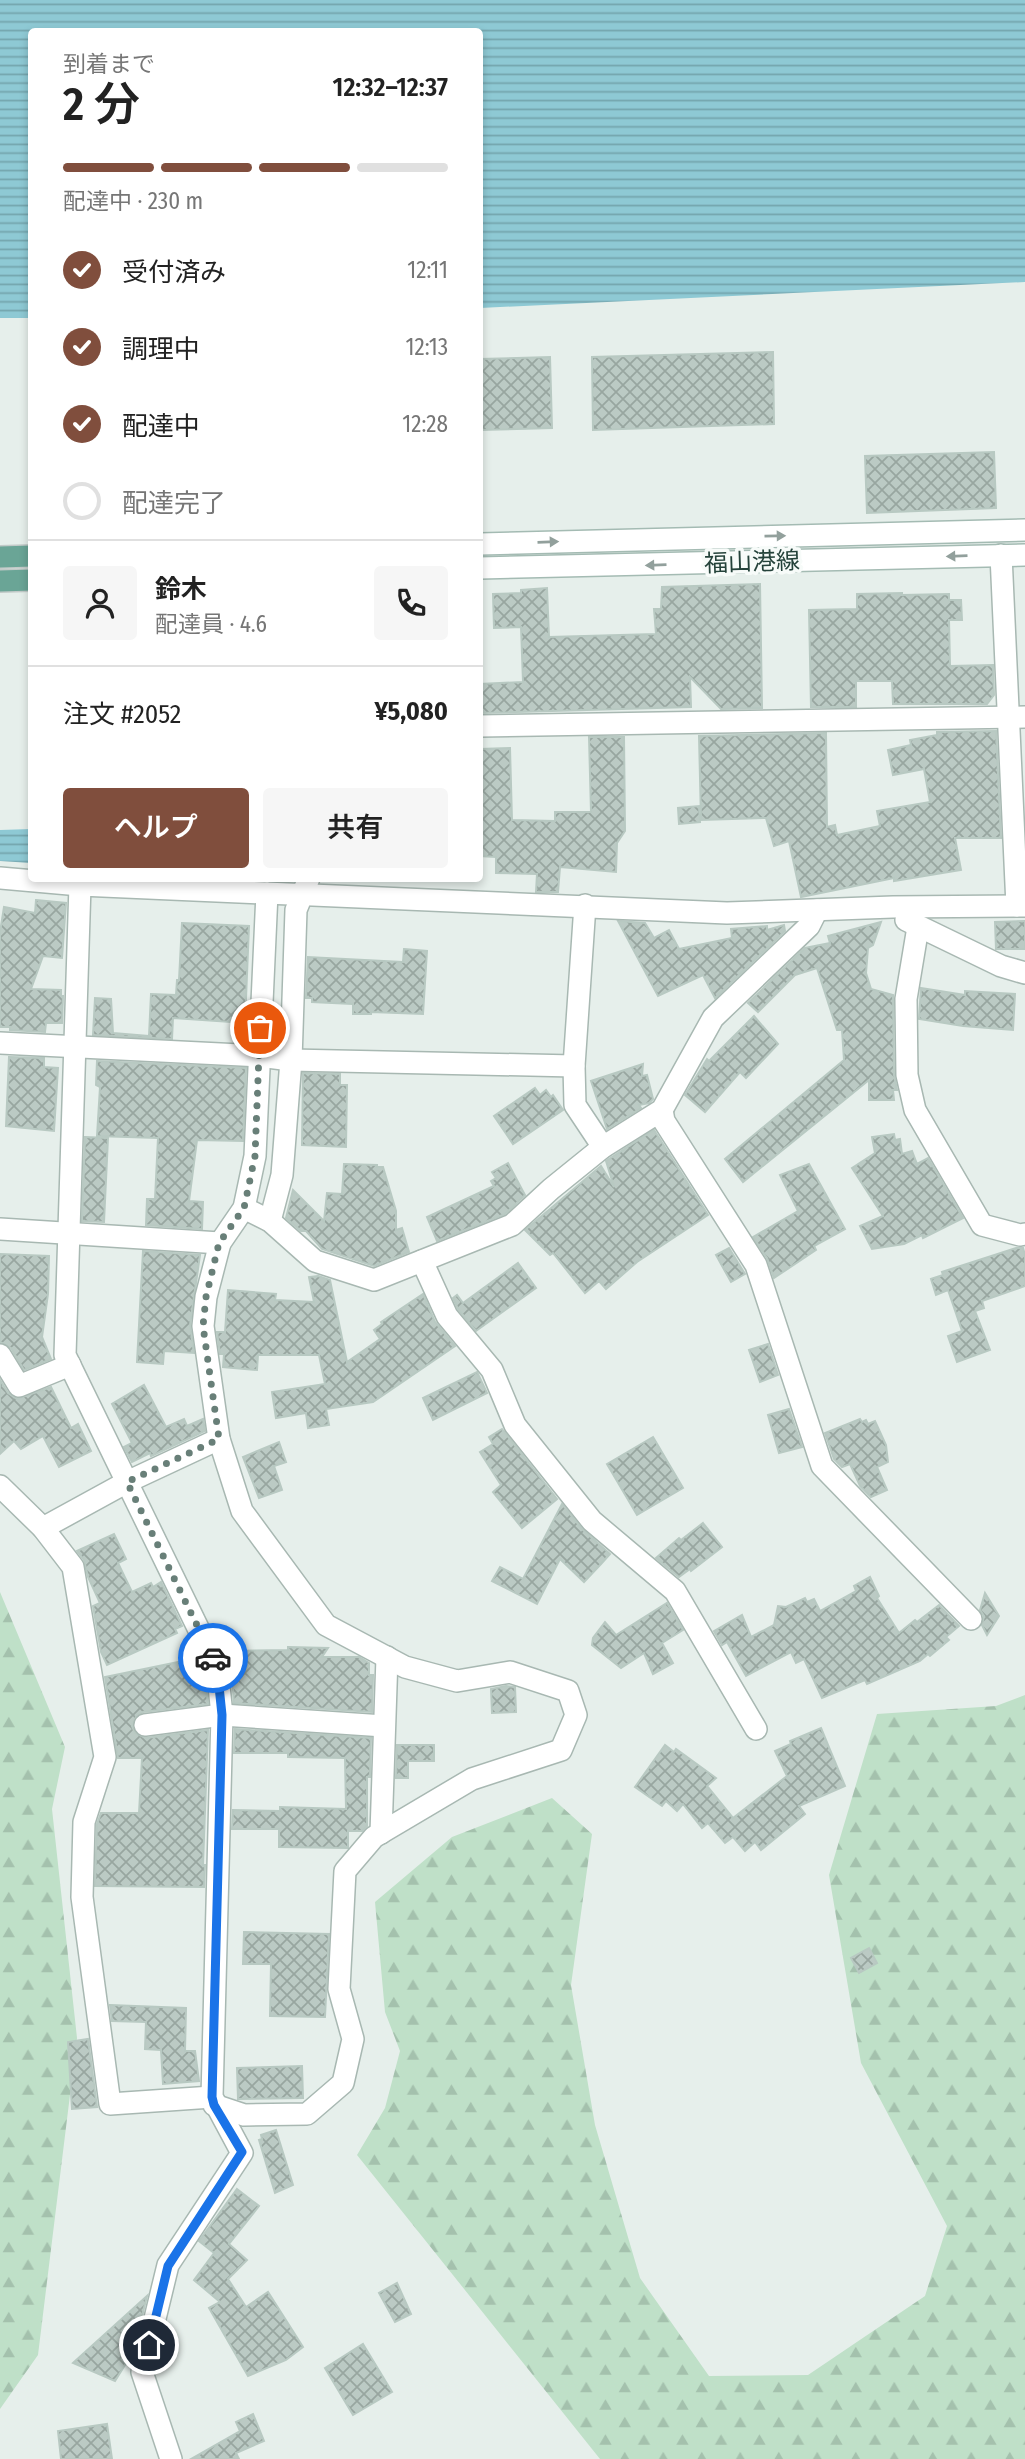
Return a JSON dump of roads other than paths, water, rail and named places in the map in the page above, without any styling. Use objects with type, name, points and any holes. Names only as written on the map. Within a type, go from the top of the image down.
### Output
[{"type":"main road","points":[[0,557],[28,556]]},
{"type":"main road","points":[[0,581],[28,580]]},
{"type":"street","name":"福山港線","points":[[483,544],[1025,530]]},
{"type":"street","points":[[46,882],[267,893],[306,886],[727,913],[1021,906],[1017,717],[1002,555]]},
{"type":"street","name":"福山港線","points":[[483,568],[1025,555]]},
{"type":"street","points":[[483,726],[1017,717]]},
{"type":"street","points":[[0,878],[28,880]]},
{"type":"street","points":[[80,885],[65,1355],[217,1667],[222,1715],[213,2101],[242,2152],[168,2266],[142,2372],[171,2459]]},
{"type":"street","points":[[270,1221],[282,1175],[291,1060],[296,911],[306,886]]},
{"type":"street","points":[[0,1486],[43,1528],[73,1567],[105,1757],[84,1822],[82,1897],[110,2104],[213,2101],[244,2115],[307,2113],[343,2083],[353,2039],[339,1989],[345,1871],[374,1837],[472,1779],[561,1750],[576,1715],[568,1691],[510,1672],[457,1681],[405,1667],[326,1625],[242,1511],[219,1439],[203,1326],[206,1297],[219,1243],[244,1208],[255,1156],[267,893]]},
{"type":"street","points":[[585,905],[574,1066],[575,1105],[603,1147]]},
{"type":"street","points":[[893,907],[908,922],[918,927],[1001,966],[1025,972]]},
{"type":"street","points":[[244,1208],[270,1221],[315,1261],[374,1280],[512,1225],[603,1147],[662,1110],[713,1018],[809,926],[817,910]]},
{"type":"street","points":[[918,927],[906,999],[907,1075],[915,1110],[982,1225],[1025,1234]]},
{"type":"street","points":[[0,1043],[259,1056],[291,1060],[574,1066]]},
{"type":"street","points":[[662,1110],[664,1121],[756,1265],[822,1466],[971,1619]]},
{"type":"street","points":[[0,1229],[219,1243]]},
{"type":"street","points":[[422,1261],[447,1316],[492,1370],[515,1426],[592,1521],[675,1591],[756,1729]]},
{"type":"street","points":[[0,1355],[19,1386],[70,1365]]},
{"type":"street","points":[[43,1528],[127,1482],[219,1439]]},
{"type":"street","points":[[381,1833],[387,1657]]},
{"type":"street","points":[[145,1725],[222,1715],[384,1726]]},
{"type":"water","points":[[0,0],[1025,0],[1025,282],[483,308],[483,28],[28,28],[28,318],[0,318]]},
{"type":"water","points":[[28,829],[28,863],[0,861],[0,830]]}]
